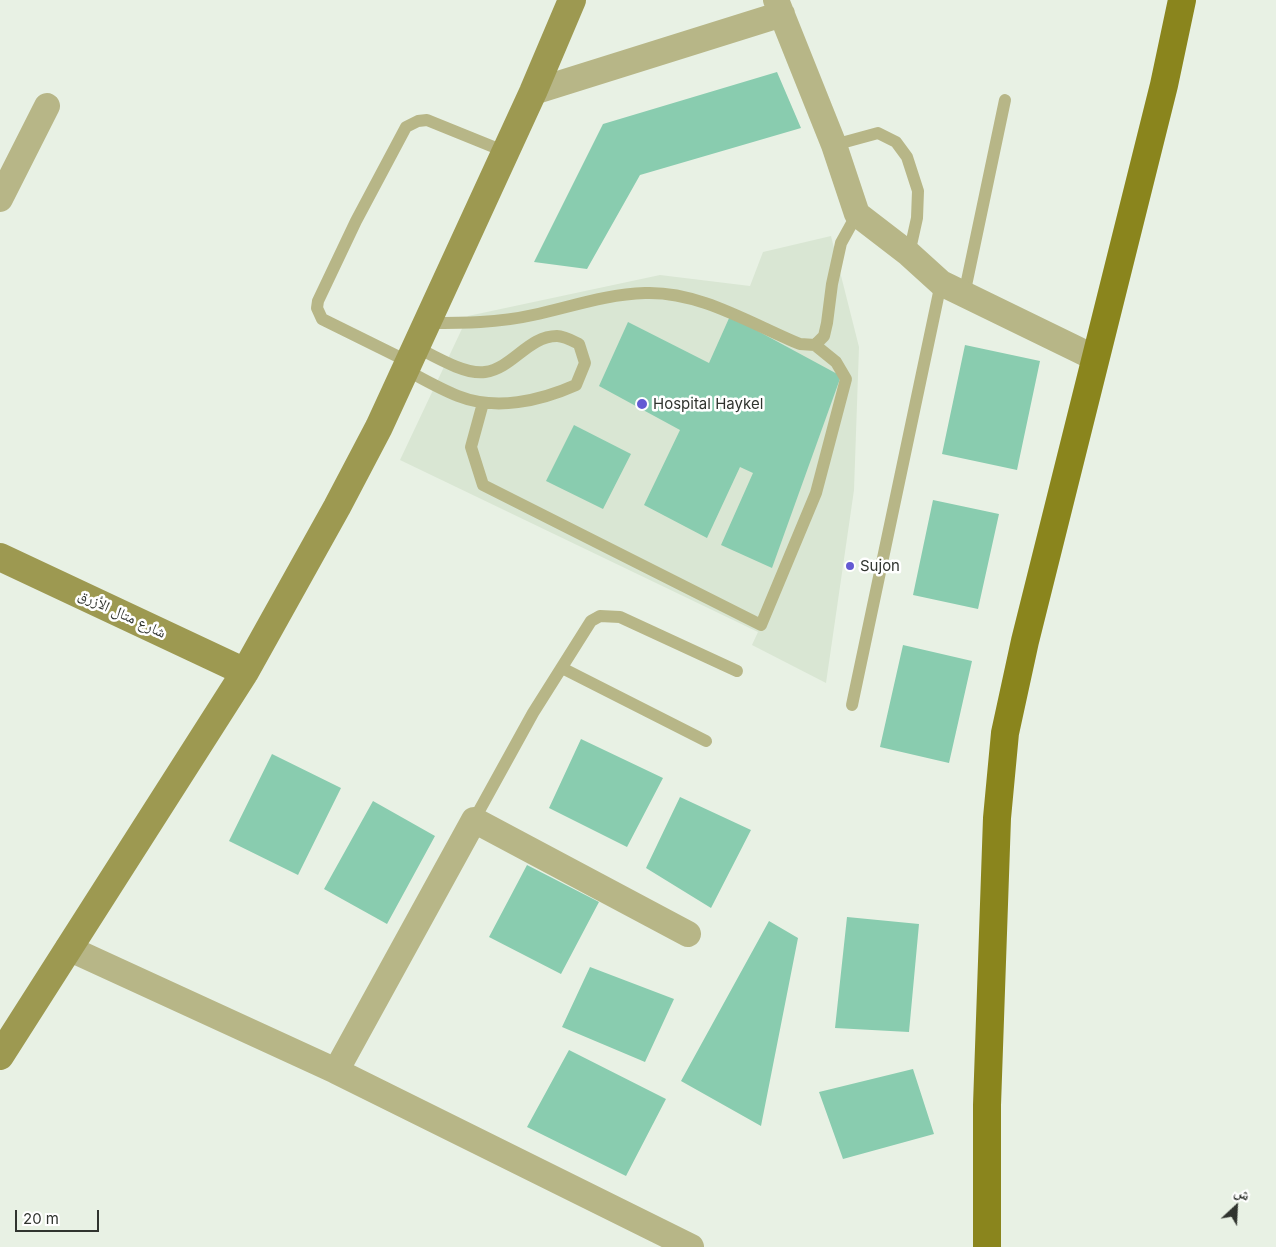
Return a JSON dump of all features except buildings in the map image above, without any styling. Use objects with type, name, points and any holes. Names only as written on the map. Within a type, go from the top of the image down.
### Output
[{"type":"main road","points":[[0,1056],[245,672],[337,507],[380,427],[533,92],[572,0]]},
{"type":"main road","points":[[987,1247],[987,1105],[996,818],[1005,734],[1025,641],[1094,358],[1164,85],[1182,0]]},
{"type":"main road","name":"شارع متال الأزرق","points":[[0,557],[245,672]]},
{"type":"street","points":[[533,92],[779,7],[834,145],[857,214],[952,289],[1094,358]]},
{"type":"street","points":[[0,198],[47,106]]},
{"type":"street","points":[[336,1071],[474,820],[688,934]]},
{"type":"street","points":[[68,948],[336,1071],[692,1247]]},
{"type":"lane","points":[[852,705],[952,289],[1005,100]]},
{"type":"lane","points":[[415,351],[459,397],[482,403],[520,402],[549,396],[576,385],[585,363],[579,344],[557,336],[532,344],[508,364],[484,373],[459,368],[415,351],[322,320],[317,308],[318,301],[356,221],[406,127],[418,121],[427,120],[506,152]]},
{"type":"lane","points":[[834,145],[878,133],[896,142],[907,157],[918,191],[918,218],[909,254]]},
{"type":"lane","points":[[815,344],[824,336],[832,284],[841,244],[857,214]]},
{"type":"lane","points":[[415,351],[486,322],[532,316],[600,299],[646,293],[682,297],[709,305],[800,344],[815,344],[836,362],[846,379],[821,466],[816,493],[760,626],[483,484],[470,447],[482,403]]},
{"type":"lane","points":[[474,820],[533,713],[591,621],[600,616],[610,615],[633,622],[737,671]]},
{"type":"lane","points":[[562,668],[706,741]]},
{"type":"shaded area","name":"Hospital Haykel","points":[[831,236],[859,347],[854,490],[826,683],[752,645],[758,632],[400,460],[468,316],[660,275],[750,286],[763,252]]},
{"type":"place","name":"Hospital Haykel","points":[[642,404]]},
{"type":"place","name":"Sujon","points":[[850,566]]}]
